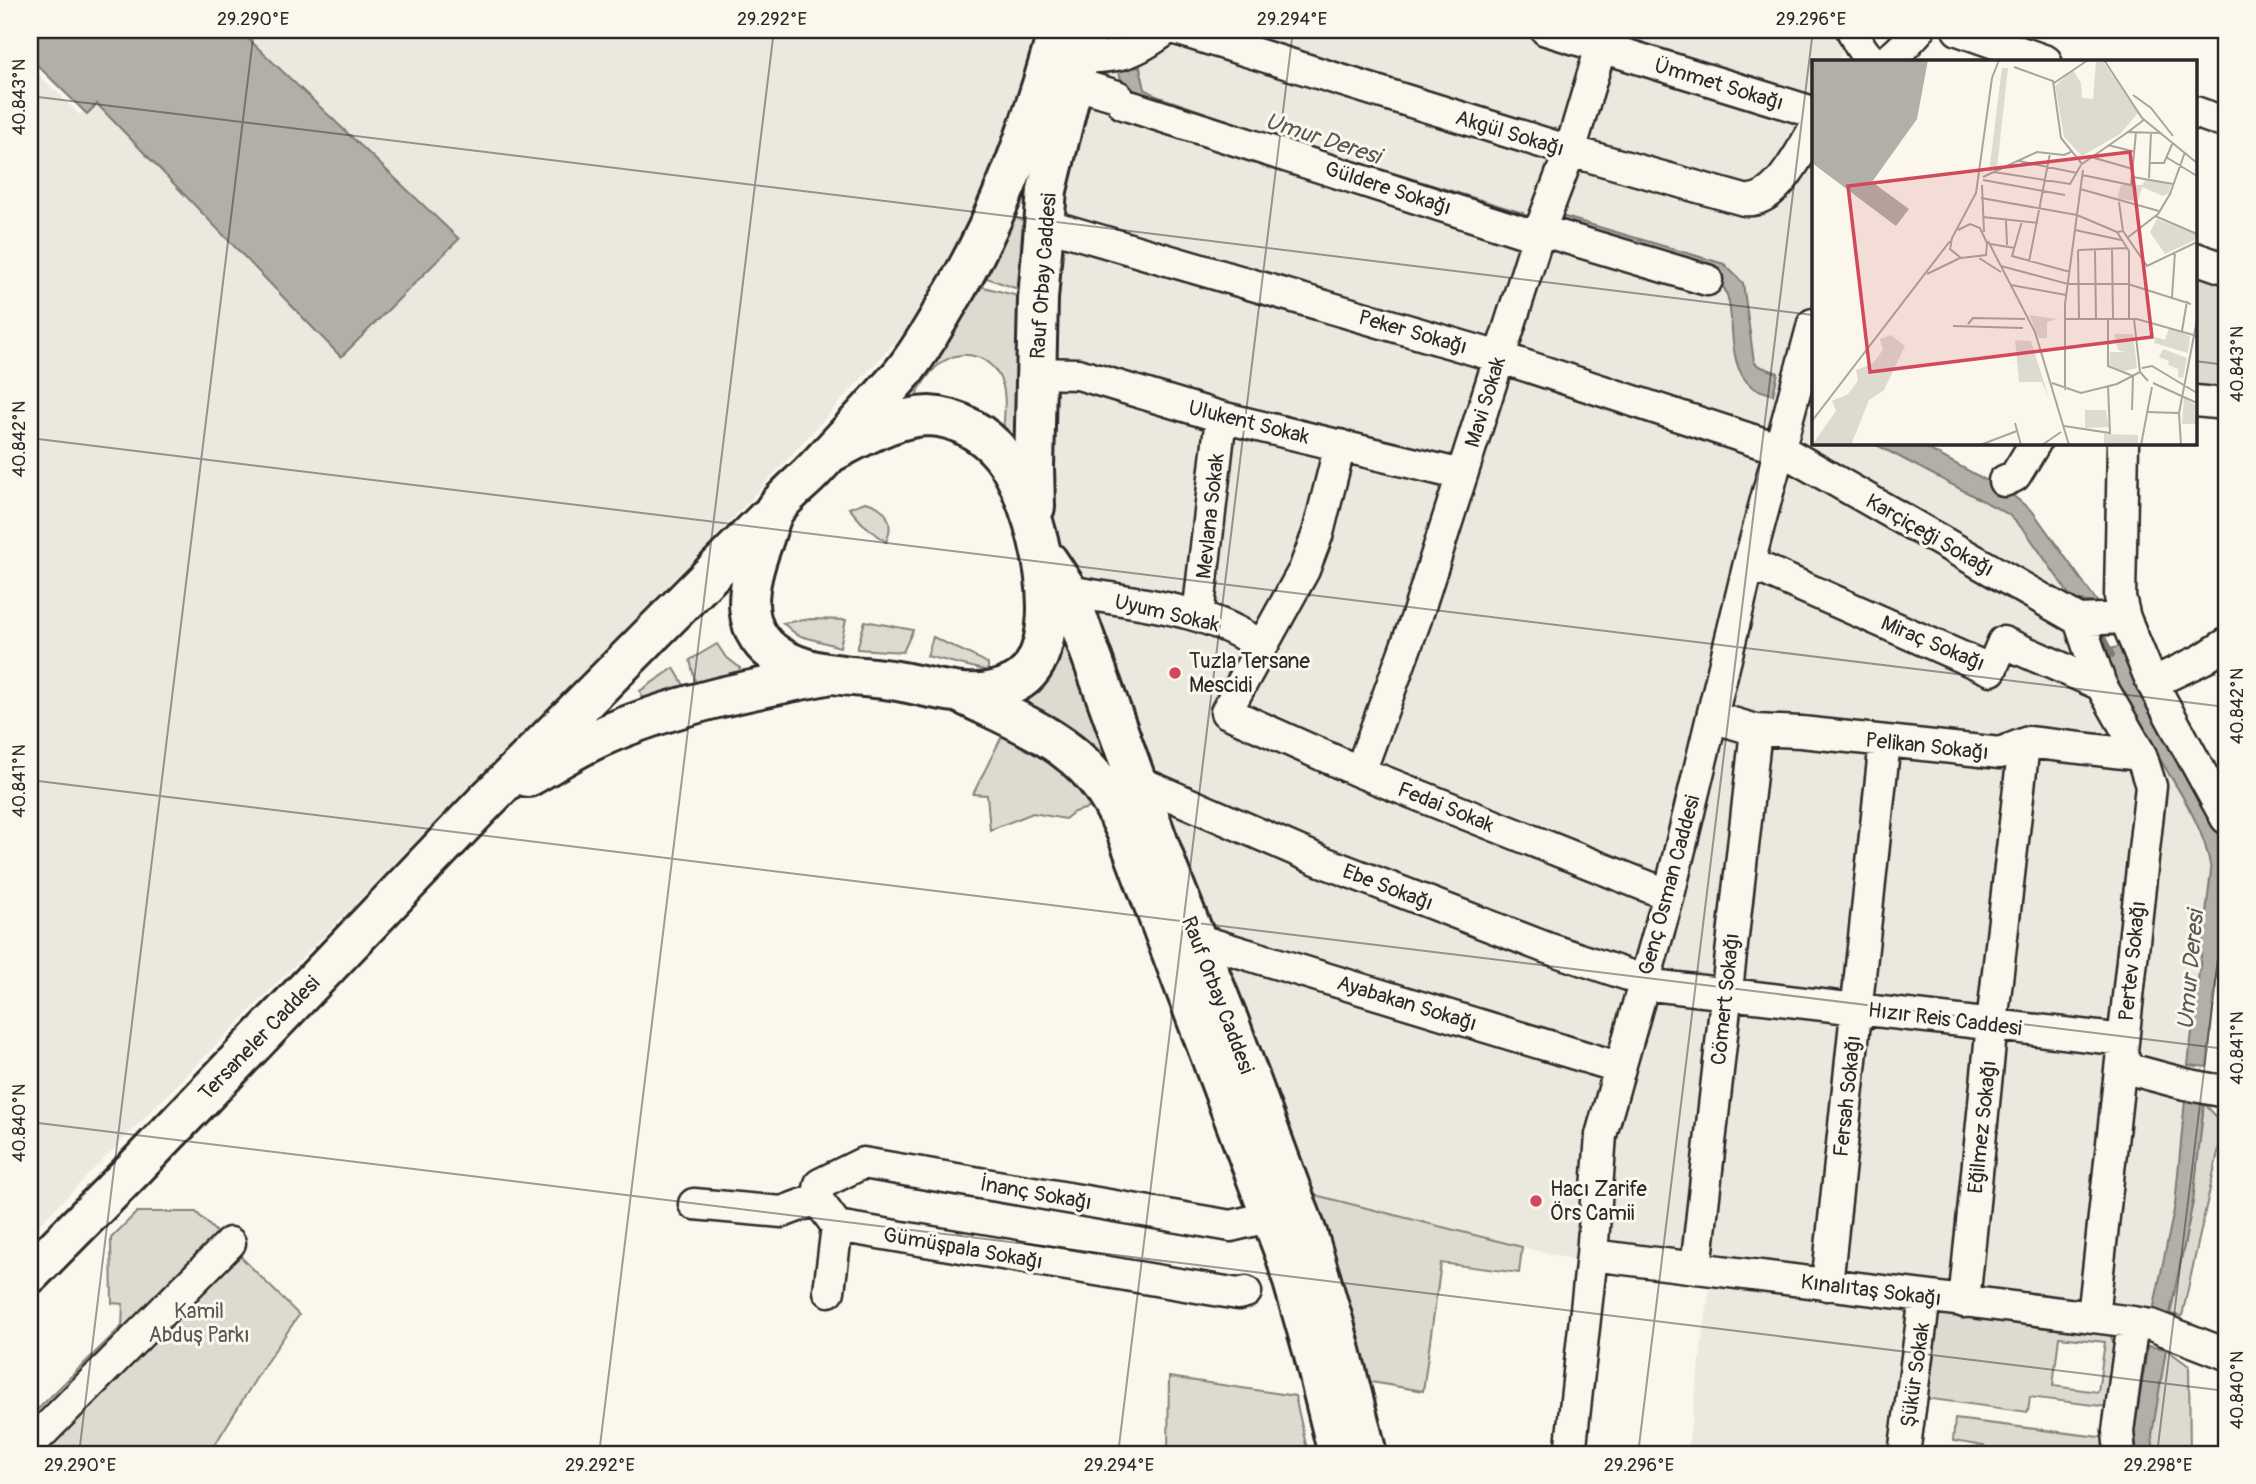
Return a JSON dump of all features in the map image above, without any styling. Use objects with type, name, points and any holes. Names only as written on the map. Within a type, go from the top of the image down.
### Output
[{"type":"main road","name":"Rauf Orbay Caddesi","points":[[962,694],[991,691],[1015,684],[1028,675],[1042,652],[1046,635],[1045,584],[1038,537],[1034,467],[1038,299],[1046,190],[1074,50]]},
{"type":"main road","name":"Rauf Orbay Caddesi","points":[[1074,50],[1034,109],[990,225],[956,291],[902,373],[774,511],[753,570],[749,612],[754,630],[767,647],[786,661],[828,675],[886,679],[962,694],[1034,730],[1064,749],[1095,777],[1126,831],[1272,1216],[1302,1308],[1338,1454]]},
{"type":"main road","name":"Rauf Orbay Caddesi","points":[[830,453],[881,428],[908,419],[929,416],[949,419],[985,438],[1002,455],[1016,476],[1038,537],[1068,592],[1135,780],[1308,1236],[1335,1327],[1367,1454]]},
{"type":"main road","name":"Tersaneler Caddesi","points":[[30,1274],[135,1168],[486,800],[774,511]]},
{"type":"main road","points":[[486,800],[597,738],[655,716],[729,694],[828,675]]},
{"type":"street","points":[[1074,50],[1105,58],[1124,54],[1141,48],[1166,30]]},
{"type":"street","name":"Akgül Sokağı","points":[[1178,30],[1570,151],[1753,201],[1768,195],[1775,188],[1812,132]]},
{"type":"street","name":"Ümmet Sokağı","points":[[1546,30],[1603,39],[1812,111]]},
{"type":"street","points":[[1958,30],[2043,60]]},
{"type":"street","name":"Mavi Sokak","points":[[1360,772],[1416,619],[1540,230],[1570,151],[1603,39]]},
{"type":"street","points":[[1883,60],[1892,58],[1904,43]]},
{"type":"street","points":[[1858,47],[1866,56],[1876,60]]},
{"type":"street","name":"Güldere Sokağı","points":[[1074,50],[1123,104],[1526,233],[1540,230],[1707,280]]},
{"type":"street","points":[[2196,112],[2226,123]]},
{"type":"street","name":"Peker Sokağı","points":[[1044,223],[1499,357],[1780,449]]},
{"type":"street","points":[[2196,258],[2226,267]]},
{"type":"street","name":"Genç Osman Caddesi","points":[[1570,1454],[1592,1255],[1601,1135],[1618,1067],[1669,895],[1749,563],[1812,328]]},
{"type":"street","name":"Ulukent Sokak","points":[[1037,373],[1078,374],[1221,417],[1462,475]]},
{"type":"street","points":[[2196,401],[2226,404]]},
{"type":"street","name":"Mevlana Sokak","points":[[1199,616],[1221,417]]},
{"type":"street","points":[[2004,481],[2015,476],[2034,444]]},
{"type":"street","points":[[2123,444],[2120,597],[2100,619],[2152,682],[2226,818]]},
{"type":"street","points":[[1262,647],[1312,550],[1340,445]]},
{"type":"street","name":"Karçiçeği Sokağı","points":[[1780,449],[2100,619]]},
{"type":"street","name":"Miraç Sokağı","points":[[1749,563],[1991,670],[2003,642],[2101,685]]},
{"type":"street","name":"Uyum Sokak","points":[[1068,592],[1199,616],[1237,630],[1262,647]]},
{"type":"street","name":"Pertev Sokağı","points":[[2094,1317],[2151,786],[2141,755],[2101,685],[2100,619]]},
{"type":"street","points":[[2152,682],[2203,659],[2226,644]]},
{"type":"street","name":"Fedai Sokak","points":[[1262,647],[1226,712],[1360,772],[1669,895]]},
{"type":"street","name":"Pelikan Sokağı","points":[[1712,717],[1756,730],[1801,732],[2000,754],[2028,742],[2141,755]]},
{"type":"street","name":"Cömert Sokağı","points":[[1696,1268],[1756,730]]},
{"type":"street","name":"Fersah Sokağı","points":[[1826,1284],[1885,741]]},
{"type":"street","name":"Eğilmez Sokağı","points":[[1965,1301],[1992,1024],[2024,744]]},
{"type":"street","name":"Ebe Sokağı","points":[[1135,780],[1321,861],[1547,948],[1628,975],[1643,984]]},
{"type":"street","name":"Ayabakan Sokağı","points":[[1196,939],[1618,1067]]},
{"type":"street","name":"Hızır Reis Caddesi","points":[[1643,984],[2115,1039],[2129,1069],[2206,1088]]},
{"type":"street","name":"İnanç Sokağı","points":[[817,1199],[820,1184],[863,1163],[1231,1226],[1272,1216]]},
{"type":"street","points":[[694,1204],[782,1212],[817,1199],[837,1226],[829,1291]]},
{"type":"street","name":"Gümüşpala Sokağı","points":[[837,1226],[1238,1294],[1246,1292]]},
{"type":"street","points":[[30,1445],[230,1243]]},
{"type":"street","name":"Kınalıtaş Sokağı","points":[[1592,1255],[2094,1317],[2153,1327],[2226,1354]]},
{"type":"street","name":"Şükür Sokak","points":[[1904,1454],[1925,1297]]},
{"type":"street","points":[[2120,1454],[2118,1431],[2153,1327]]},
{"type":"shaded area","points":[[30,30],[239,30],[459,239],[341,357],[97,104],[87,114],[30,58]]},
{"type":"shaded area","points":[[141,30],[1045,30],[1006,164],[931,303],[712,541],[30,1234],[30,66],[80,115]]},
{"type":"shaded area","points":[[1130,30],[1831,30],[1845,48],[1839,60],[1812,60],[1812,398],[1809,409],[1812,411],[1812,444],[1875,444],[2008,514],[2026,532],[2073,600],[2152,746],[2185,800],[2209,858],[2211,871],[2175,1205],[2153,1311],[1911,1304],[1892,1454],[1687,1454],[1711,1279],[1599,1266],[1303,1192],[1081,611],[1049,508],[1057,218],[1095,45]]},
{"type":"shaded area","points":[[1140,67],[1145,89],[1156,96],[1302,145],[1523,213],[1519,228],[1126,96],[1118,69]]},
{"type":"shaded area","points":[[1555,214],[1724,264],[1743,283],[1754,362],[1778,373],[1773,395],[1752,387],[1742,375],[1733,344],[1728,297],[1722,285],[1713,277],[1551,230]]},
{"type":"shaded area","points":[[1875,444],[1919,444],[2010,493],[2033,512],[2098,603],[2073,600],[2026,532],[2008,514]]},
{"type":"shaded area","points":[[2121,646],[2201,788],[2226,853],[2226,884],[2207,1067],[2188,1065],[2211,871],[2208,855],[2188,807],[2100,652]]},
{"type":"shaded area","points":[[2185,1100],[2204,1103],[2193,1201],[2170,1314],[2153,1311],[2175,1205]]},
{"type":"shaded area","points":[[2148,1346],[2166,1349],[2152,1435],[2154,1454],[2137,1454],[2134,1430]]},
{"type":"green space","points":[[1009,216],[1023,220],[1018,289],[981,276]]},
{"type":"green space","points":[[2196,268],[2226,279],[2226,392],[2196,389]]},
{"type":"green space","points":[[976,285],[1018,296],[1015,444],[1003,433],[1005,401],[1002,383],[992,367],[978,357],[962,355],[944,361],[930,374],[913,400],[901,402]]},
{"type":"green space","points":[[865,502],[878,507],[887,516],[889,535],[886,542],[862,523],[849,508]]},
{"type":"green space","points":[[811,619],[846,620],[840,647],[797,635],[783,623]]},
{"type":"green space","points":[[865,621],[913,630],[903,652],[857,649]]},
{"type":"green space","points":[[1068,632],[1149,859],[1004,702],[1039,683],[1054,670]]},
{"type":"green space","points":[[933,637],[982,660],[988,664],[988,671],[927,656]]},
{"type":"green space","points":[[717,644],[725,656],[740,668],[739,674],[696,685],[690,660]]},
{"type":"green space","points":[[674,668],[685,687],[643,700],[640,691]]},
{"type":"green space","points":[[1003,734],[1059,762],[1088,797],[1092,807],[1074,812],[1065,819],[1033,813],[990,830],[987,795],[973,794]]},
{"type":"green space","points":[[2204,1103],[2224,1125],[2182,1316],[2170,1314],[2193,1201]]},
{"type":"green space","points":[[1303,1192],[1522,1247],[1519,1273],[1441,1263],[1423,1391],[1360,1380]]},
{"type":"green space","name":"Kamil Abduş Parkı","points":[[137,1212],[196,1212],[299,1315],[209,1454],[30,1454],[30,1417],[122,1326],[123,1304],[112,1303],[111,1238]]},
{"type":"green space","points":[[1933,1307],[2107,1328],[2116,1348],[2108,1407],[2030,1397],[2028,1412],[1924,1398]],"holes":[[[2059,1337],[2105,1342],[2098,1392],[2053,1386]]]},
{"type":"green space","points":[[2148,1346],[2166,1349],[2189,1366],[2190,1454],[2137,1454],[2134,1430]]},
{"type":"green space","points":[[1169,1377],[1295,1396],[1308,1454],[1168,1454]]},
{"type":"green space","points":[[1955,1419],[2107,1438],[2108,1454],[1983,1454],[1984,1446],[1953,1441]]},
{"type":"waterway","name":"Umur Deresi","points":[[2098,627],[2112,655]]},
{"type":"place","name":"Tuzla Tersane Mescidi","points":[[1175,673]]},
{"type":"place","name":"Hacı Zarife Örs Camii","points":[[1536,1201]]}]
